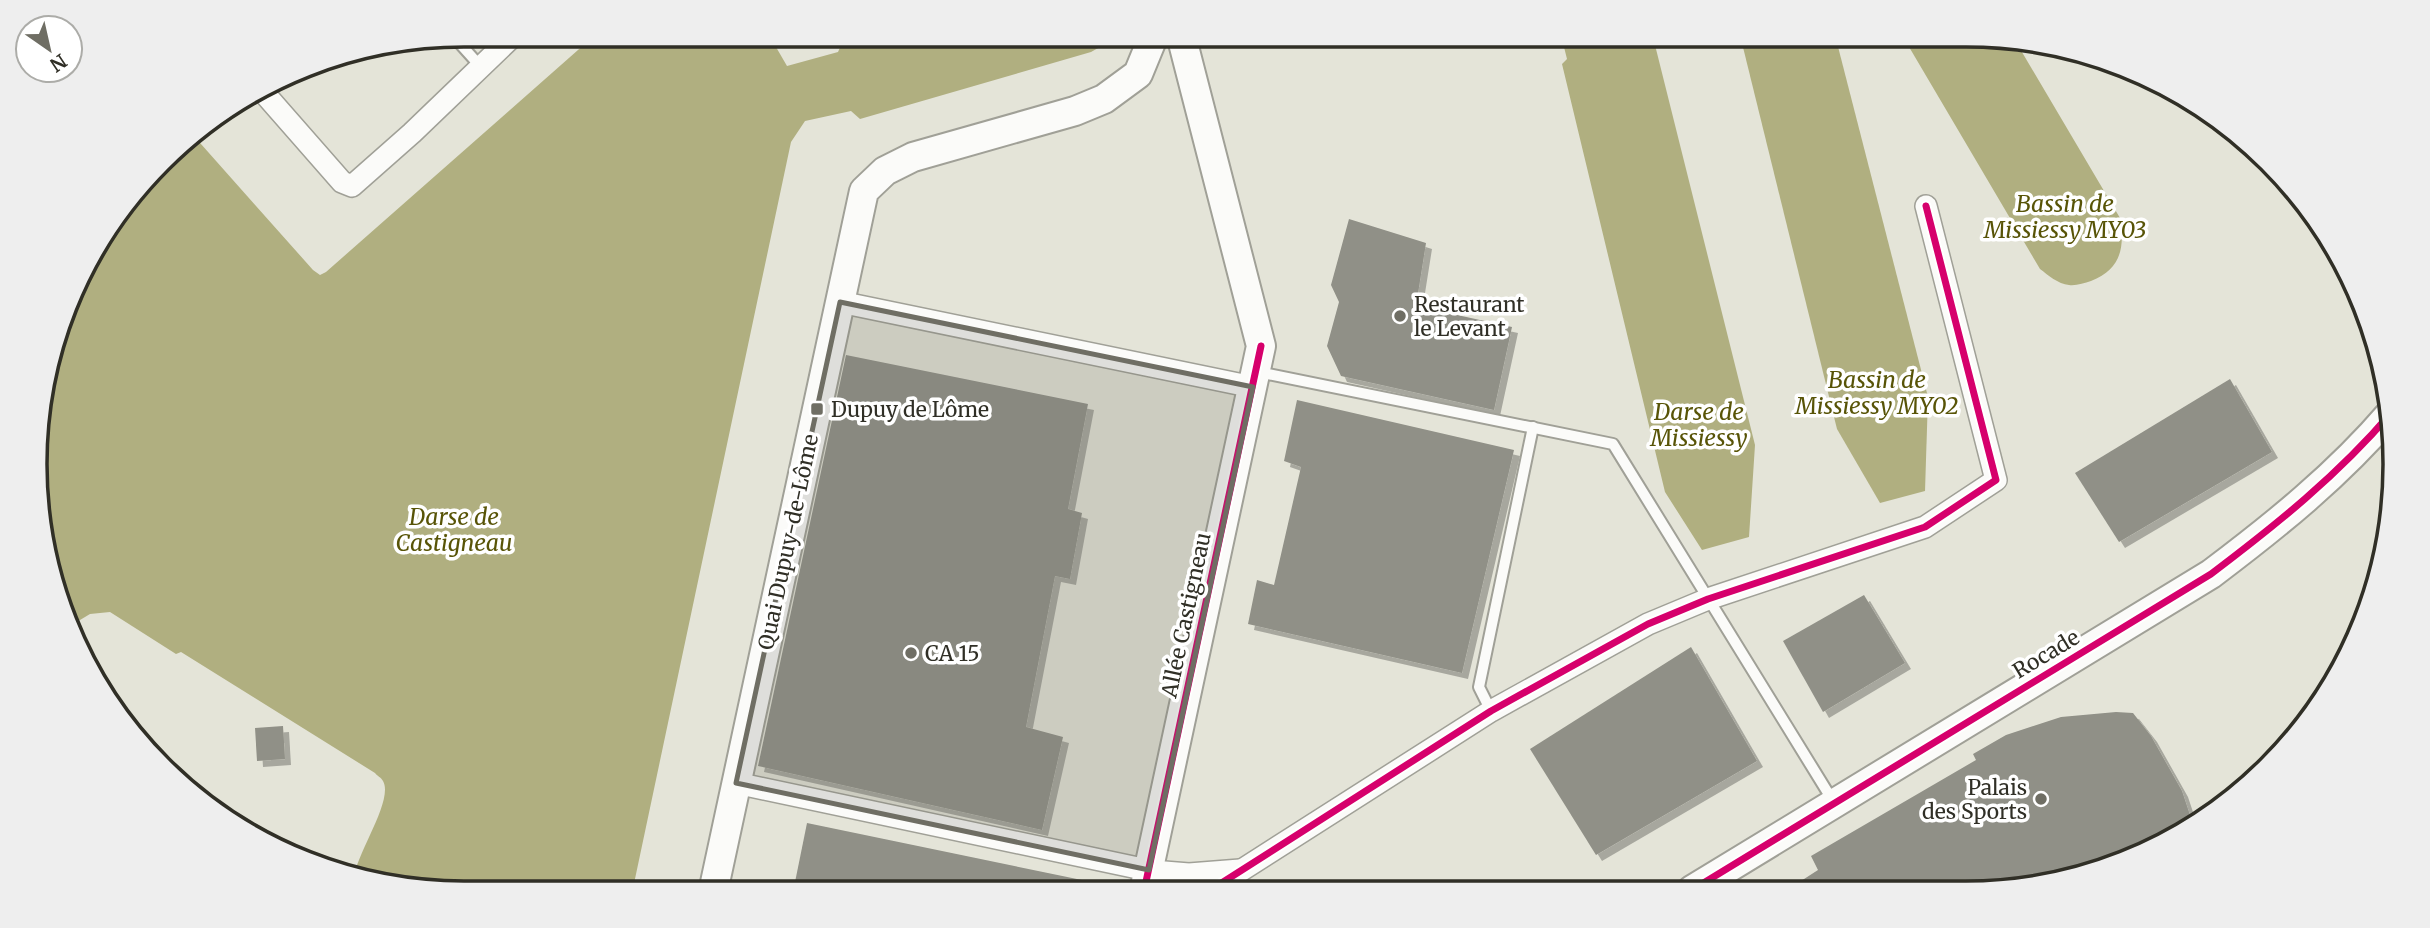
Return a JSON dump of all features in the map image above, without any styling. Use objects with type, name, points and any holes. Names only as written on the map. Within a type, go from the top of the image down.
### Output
[{"type":"street","points":[[267,97],[342,181],[352,186],[412,133],[501,47]]},
{"type":"street","name":"Quai Dupuy-de-Lôme","points":[[715,881],[864,191],[885,172],[913,157],[1075,111],[1104,99],[1138,74],[1149,47]]},
{"type":"street","name":"Allée Castigneau","points":[[1147,881],[1261,346],[1184,47]]},
{"type":"street","points":[[1225,881],[1491,711],[1648,624],[1708,599],[1925,527],[1996,480],[1926,206]]},
{"type":"street","points":[[840,302],[1254,379]]},
{"type":"street","name":"Rocade","points":[[1707,881],[2211,574],[2328,480],[2381,424]]},
{"type":"street","points":[[736,783],[1147,881],[1189,874],[1242,870]]},
{"type":"lane","points":[[463,47],[481,66]]},
{"type":"lane","points":[[1254,379],[1613,444],[1834,804]]},
{"type":"lane","points":[[1491,711],[1479,687],[1533,428]]},
{"type":"highlighted area","points":[[840,302],[1253,387],[1149,870],[736,783]]},
{"type":"water","name":"Darse de Castigneau","points":[[581,47],[776,47],[787,66],[838,52],[840,47],[1100,47],[1091,52],[860,119],[851,111],[805,121],[791,142],[635,881],[437,880],[356,867],[383,801],[383,781],[375,773],[181,652],[176,654],[110,612],[90,614],[78,621],[61,572],[55,545],[48,491],[48,437],[55,383],[69,330],[90,280],[117,232],[169,169],[199,142],[313,270],[320,275]]},
{"type":"water","name":"Darse de Missiessy","points":[[1564,47],[1656,47],[1755,445],[1749,537],[1702,550],[1665,492],[1562,64],[1567,59]]},
{"type":"water","name":"Bassin de Missiessy MY02","points":[[1743,47],[1838,47],[1928,397],[1925,491],[1880,503],[1837,429]]},
{"type":"water","name":"Bassin de Missiessy MY03","points":[[1909,47],[1993,48],[2021,51],[2120,218],[2122,239],[2119,256],[2115,264],[2101,276],[2072,285],[2057,281],[2040,269]]},
{"type":"building","name":"Restaurant le Levant","points":[[1349,219],[1426,243],[1416,306],[1512,327],[1494,410],[1341,376],[1327,346],[1339,302],[1331,285]]},
{"type":"building","name":"CA 15","points":[[846,355],[1088,404],[1068,509],[1082,513],[1070,579],[1055,576],[1026,727],[1063,737],[1042,830],[758,766]]},
{"type":"building","points":[[2230,379],[2272,452],[2119,542],[2075,473]]},
{"type":"building","points":[[1297,400],[1514,450],[1462,673],[1248,624],[1257,580],[1274,585],[1301,467],[1284,461]]},
{"type":"building","points":[[1864,595],[1905,663],[1823,712],[1783,641]]},
{"type":"building","points":[[1691,647],[1757,761],[1596,855],[1530,749]]},
{"type":"building","name":"Palais des Sports","points":[[2133,713],[2151,736],[2182,791],[2190,816],[2125,849],[2074,867],[2047,873],[1966,881],[1801,881],[1818,870],[1811,856],[1976,760],[1973,754],[2006,735],[2061,717]]},
{"type":"building","points":[[283,726],[285,759],[257,761],[255,728]]},
{"type":"building","points":[[807,823],[1087,881],[795,881]]},
{"type":"cycle path","points":[[1225,881],[1491,711],[1648,624],[1708,599],[1925,527],[1996,480],[1926,206]]},
{"type":"cycle path","points":[[1146,881],[1261,346]]},
{"type":"cycle path","points":[[1707,881],[2211,574],[2306,498],[2381,425]]},
{"type":"place","name":"Restaurant le Levant","points":[[1400,316]]},
{"type":"place","name":"Dupuy de Lôme","points":[[817,409]]},
{"type":"place","name":"CA 15","points":[[911,653]]},
{"type":"place","name":"Palais des Sports","points":[[2041,799]]}]
